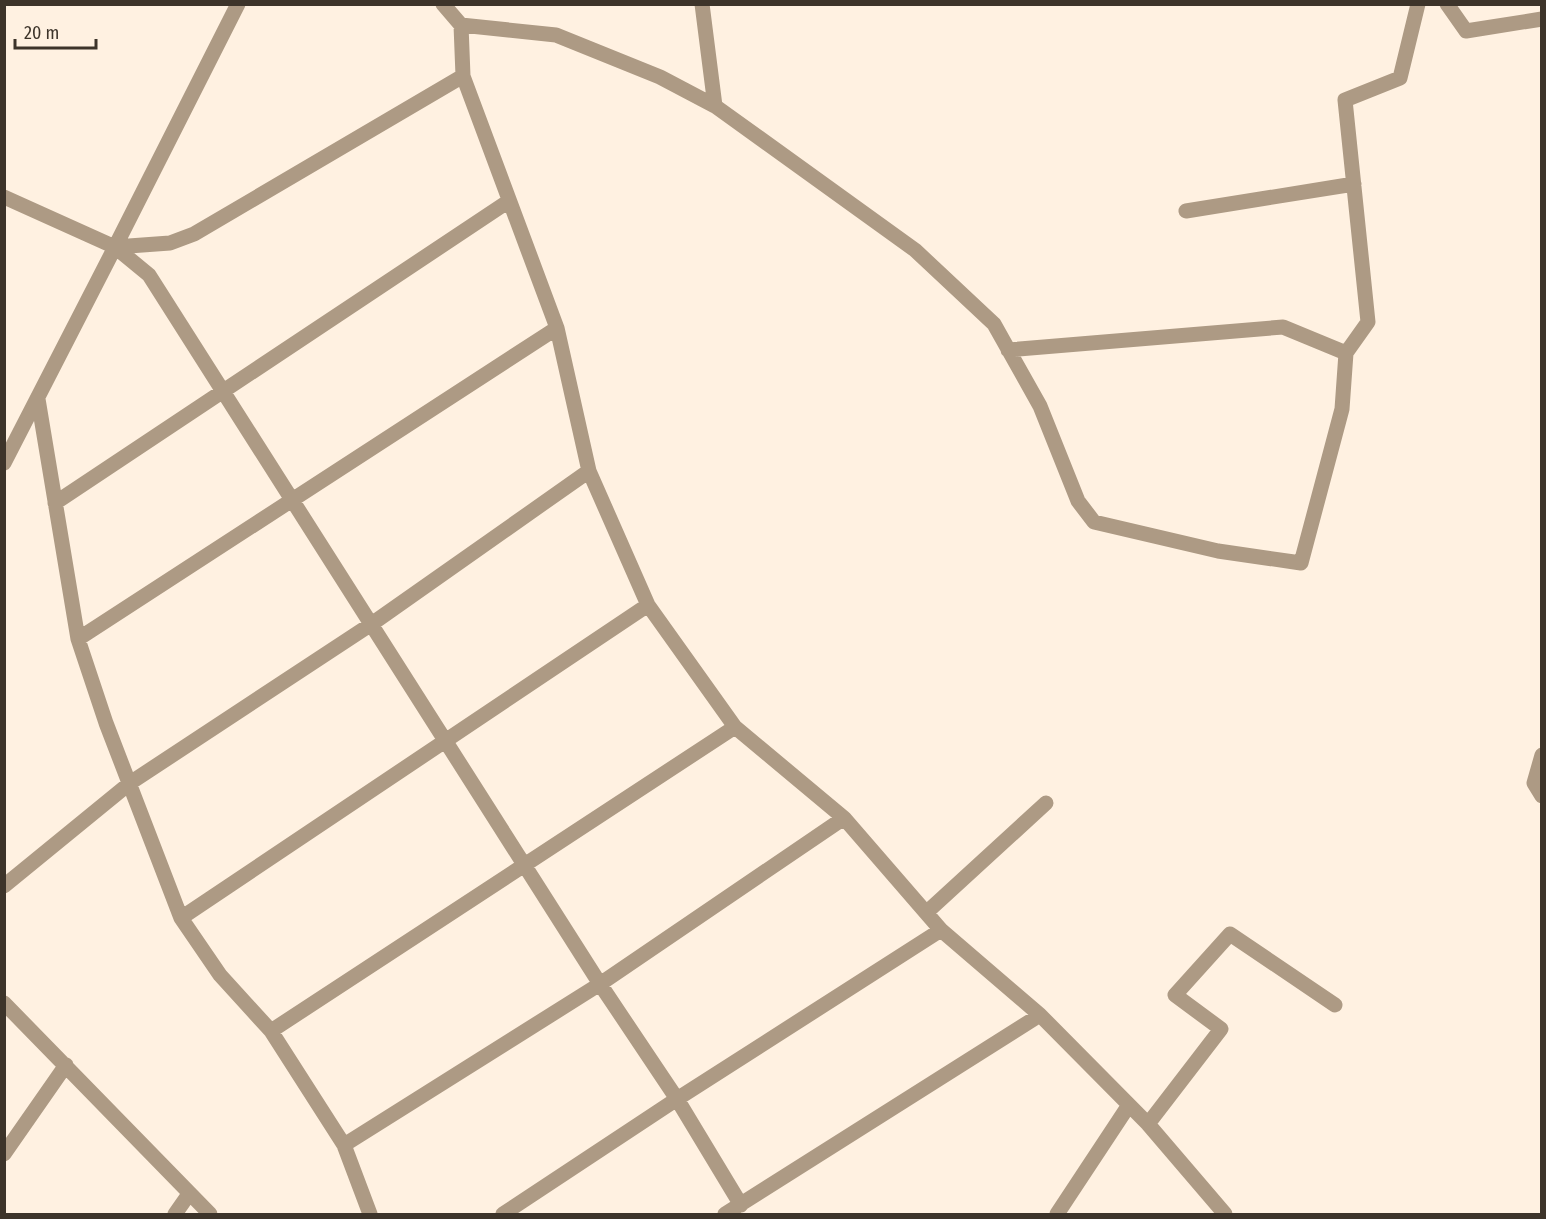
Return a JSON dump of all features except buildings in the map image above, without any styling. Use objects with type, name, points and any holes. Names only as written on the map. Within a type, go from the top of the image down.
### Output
[{"type":"street","points":[[4,463],[238,4]]},
{"type":"street","points":[[443,4],[461,25],[463,76],[556,328],[589,471],[648,605],[735,727],[844,818],[941,930],[1040,1015],[1148,1124],[1225,1215]]},
{"type":"street","points":[[702,4],[715,106]]},
{"type":"street","points":[[461,25],[556,35],[660,77],[715,106],[915,250],[994,324],[1040,406],[1078,501],[1094,522],[1218,551],[1301,563],[1342,408],[1346,353],[1368,322],[1345,100],[1400,78],[1418,4]]},
{"type":"street","points":[[1447,4],[1466,31],[1542,19]]},
{"type":"street","points":[[115,247],[170,243],[194,234],[463,76]]},
{"type":"street","points":[[1186,211],[1354,184]]},
{"type":"street","points":[[4,197],[115,247],[150,275],[600,984],[677,1099],[741,1205]]},
{"type":"street","points":[[55,503],[509,201]]},
{"type":"street","points":[[1008,350],[1283,327],[1346,353]]},
{"type":"street","points":[[78,639],[556,328]]},
{"type":"street","points":[[38,399],[78,639],[181,918],[220,975],[271,1031],[344,1145],[370,1215]]},
{"type":"street","points":[[4,886],[130,783],[373,623],[589,471]]},
{"type":"street","points":[[181,918],[648,605]]},
{"type":"street","points":[[271,1031],[735,727]]},
{"type":"street","points":[[1542,755],[1534,783],[1542,796]]},
{"type":"street","points":[[927,912],[1046,803]]},
{"type":"street","points":[[344,1145],[600,984],[844,818]]},
{"type":"street","points":[[503,1215],[677,1099],[941,930]]},
{"type":"street","points":[[1148,1124],[1221,1029],[1175,995],[1230,934],[1335,1005]]},
{"type":"street","points":[[4,1003],[210,1215]]},
{"type":"street","points":[[725,1215],[1040,1015]]},
{"type":"street","points":[[4,1154],[66,1065]]},
{"type":"street","points":[[1057,1215],[1129,1105]]},
{"type":"street","points":[[175,1215],[189,1194]]}]
